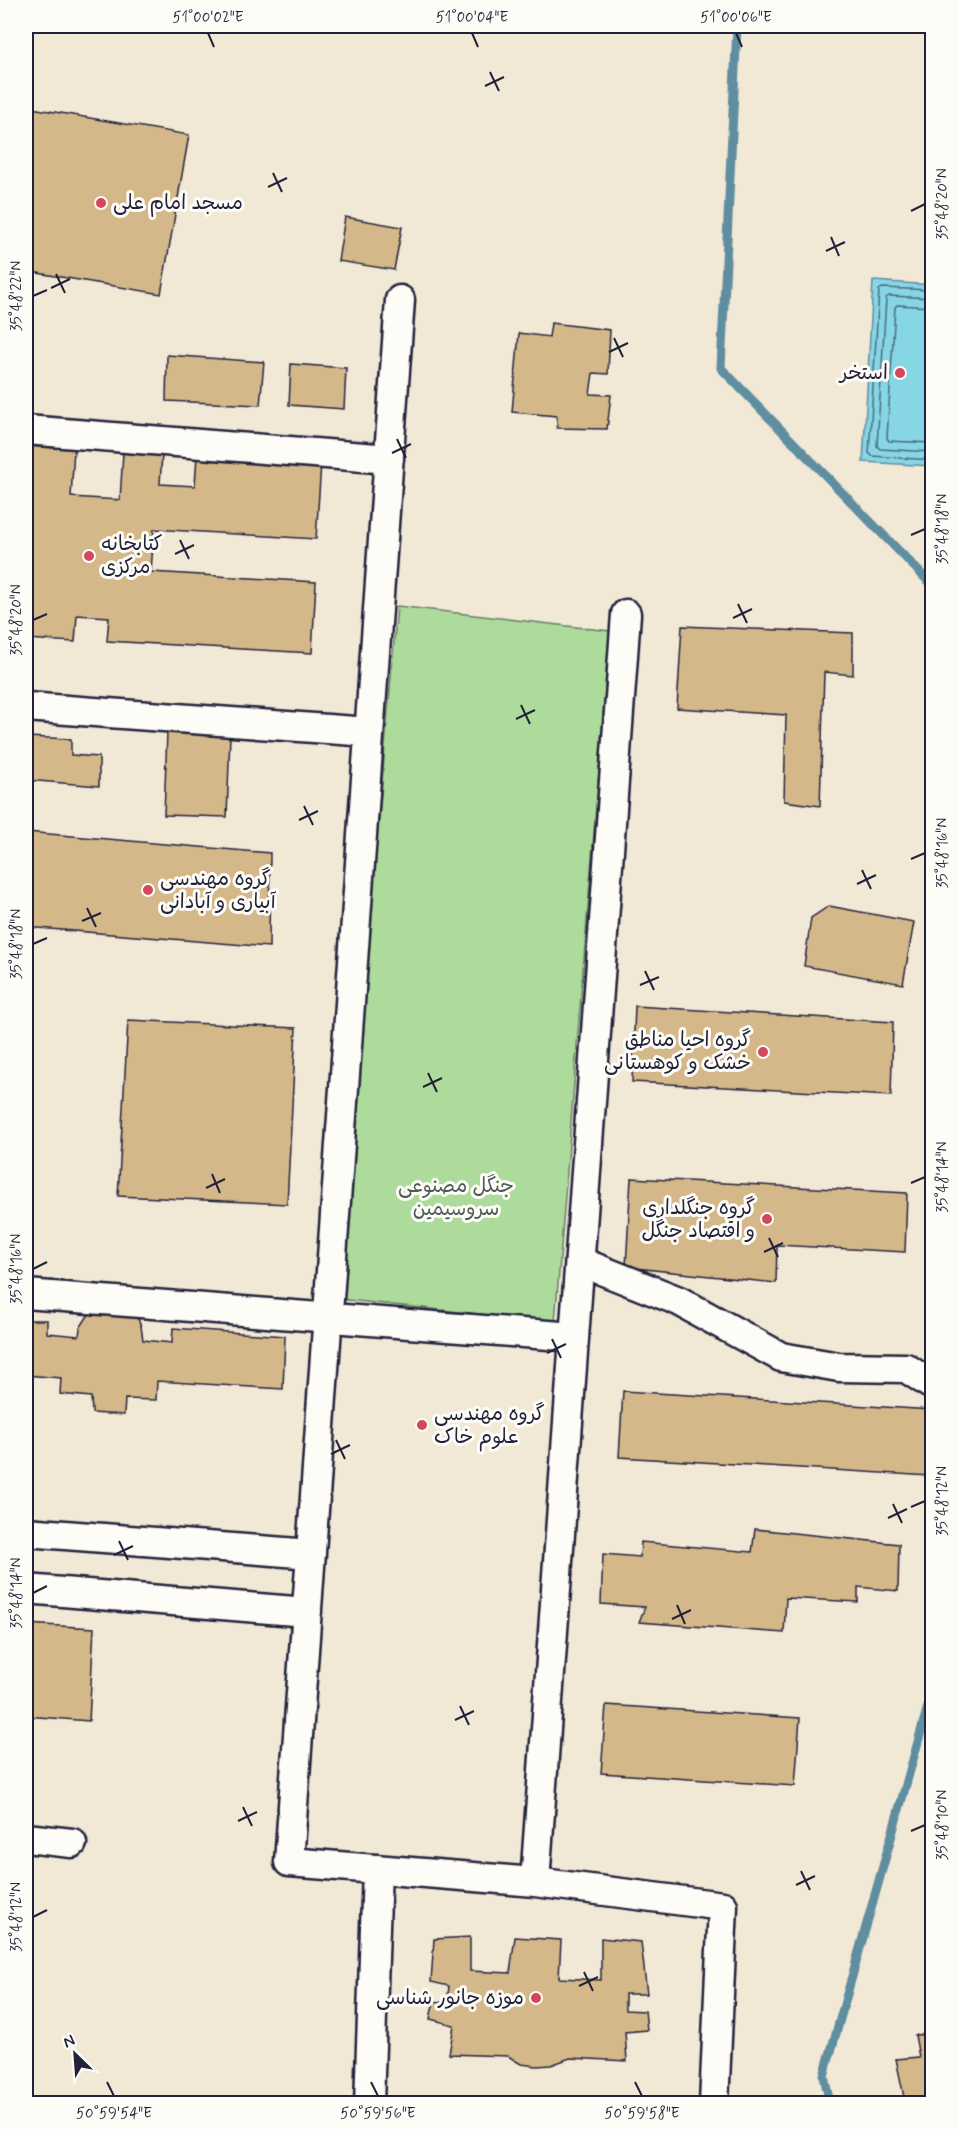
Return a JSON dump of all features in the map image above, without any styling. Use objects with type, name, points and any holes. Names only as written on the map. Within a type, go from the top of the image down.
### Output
[{"type":"street","points":[[399,300],[289,1862],[535,1882],[723,1906],[714,2103]]},
{"type":"street","points":[[26,430],[389,459]]},
{"type":"street","points":[[535,1882],[626,614]]},
{"type":"street","points":[[26,707],[369,732]]},
{"type":"street","points":[[581,1262],[679,1301],[781,1357],[839,1367],[906,1368],[933,1385]]},
{"type":"street","points":[[26,1294],[574,1337]]},
{"type":"street","points":[[26,1532],[311,1554]]},
{"type":"street","points":[[26,1589],[307,1612]]},
{"type":"street","points":[[26,1838],[72,1842]]},
{"type":"street","points":[[369,2103],[377,1869]]},
{"type":"shaded area","points":[[26,26],[932,26],[932,2103],[26,2104]]},
{"type":"green space","name":"جنگل مصنوعی سروسیمین","points":[[397,606],[610,631],[555,1322],[338,1299]]},
{"type":"water","name":"استخر","points":[[873,281],[932,285],[932,466],[863,462]]},
{"type":"building","name":"مسجد امام علی","points":[[26,107],[189,135],[161,294],[26,271]]},
{"type":"building","points":[[345,217],[402,227],[394,270],[338,261]]},
{"type":"building","points":[[551,323],[610,330],[608,374],[593,373],[590,394],[611,395],[607,429],[557,428],[557,416],[512,412],[519,333],[549,337]]},
{"type":"building","points":[[167,355],[264,362],[260,405],[166,401]]},
{"type":"building","points":[[291,364],[346,368],[344,409],[289,405]]},
{"type":"building","name":"کتابخانه مرکزی","points":[[26,446],[74,449],[71,497],[120,500],[123,452],[162,454],[160,484],[195,486],[197,455],[321,463],[316,539],[154,529],[151,572],[316,582],[312,653],[107,641],[109,617],[77,615],[75,642],[26,639]]},
{"type":"building","points":[[682,626],[853,633],[853,675],[824,672],[820,806],[784,801],[786,715],[677,708]]},
{"type":"building","points":[[167,732],[230,735],[227,817],[164,815]]},
{"type":"building","points":[[26,737],[71,739],[71,755],[99,757],[99,786],[26,780]]},
{"type":"building","name":"گروه مهندسی آبیاری و آبادانی","points":[[26,832],[270,853],[269,947],[26,927]]},
{"type":"building","points":[[829,906],[914,922],[903,984],[804,966],[811,918]]},
{"type":"building","name":"گروه احیا مناطق خشک و کوهستانی","points":[[635,1006],[893,1022],[891,1096],[632,1082]]},
{"type":"building","points":[[128,1020],[296,1028],[287,1204],[118,1196]]},
{"type":"building","name":"گروه جنگلداری و اقتصاد جنگل","points":[[631,1178],[907,1193],[905,1252],[777,1245],[776,1283],[626,1267]]},
{"type":"building","points":[[101,1309],[127,1311],[137,1317],[143,1340],[172,1343],[173,1328],[285,1336],[283,1389],[157,1381],[156,1400],[125,1399],[124,1415],[92,1413],[91,1397],[60,1394],[61,1378],[26,1375],[26,1320],[47,1320],[47,1333],[79,1336],[80,1328],[89,1314]]},
{"type":"building","points":[[623,1391],[932,1410],[930,1476],[619,1457]]},
{"type":"building","points":[[755,1529],[899,1544],[898,1591],[858,1587],[858,1602],[786,1598],[784,1633],[639,1622],[645,1607],[601,1604],[603,1554],[640,1557],[641,1542],[752,1552]]},
{"type":"building","points":[[26,1624],[94,1628],[89,1721],[26,1716]]},
{"type":"building","points":[[606,1705],[800,1718],[795,1786],[601,1773]]},
{"type":"building","name":"موزه جانور شناسی","points":[[470,1937],[470,1971],[510,1973],[515,1937],[561,1940],[559,1978],[601,1980],[601,1938],[641,1942],[647,1994],[625,1994],[625,2010],[645,2011],[647,2030],[625,2032],[627,2061],[570,2058],[551,2065],[537,2066],[521,2064],[508,2056],[449,2054],[454,2025],[430,2019],[434,2001],[447,2003],[449,1986],[431,1982],[434,1939]]},
{"type":"building","points":[[932,2034],[932,2098],[905,2102],[896,2059],[919,2057],[915,2035]]},
{"type":"waterway","points":[[737,26],[721,368],[932,585],[932,591]]},
{"type":"waterway","points":[[830,2104],[824,2076],[932,1692]]},
{"type":"place","name":"مسجد امام علی","points":[[101,203]]},
{"type":"place","name":"استخر","points":[[900,373]]},
{"type":"place","name":"کتابخانه مرکزی","points":[[89,556]]},
{"type":"place","name":"گروه مهندسی آبیاری و آبادانی","points":[[148,890]]},
{"type":"place","name":"گروه احیا مناطق خشک و کوهستانی","points":[[763,1052]]},
{"type":"place","name":"گروه جنگلداری و اقتصاد جنگل","points":[[767,1219]]},
{"type":"place","name":"گروه مهندسی علوم خاک","points":[[422,1425]]},
{"type":"place","name":"موزه جانور شناسی","points":[[536,1998]]}]
